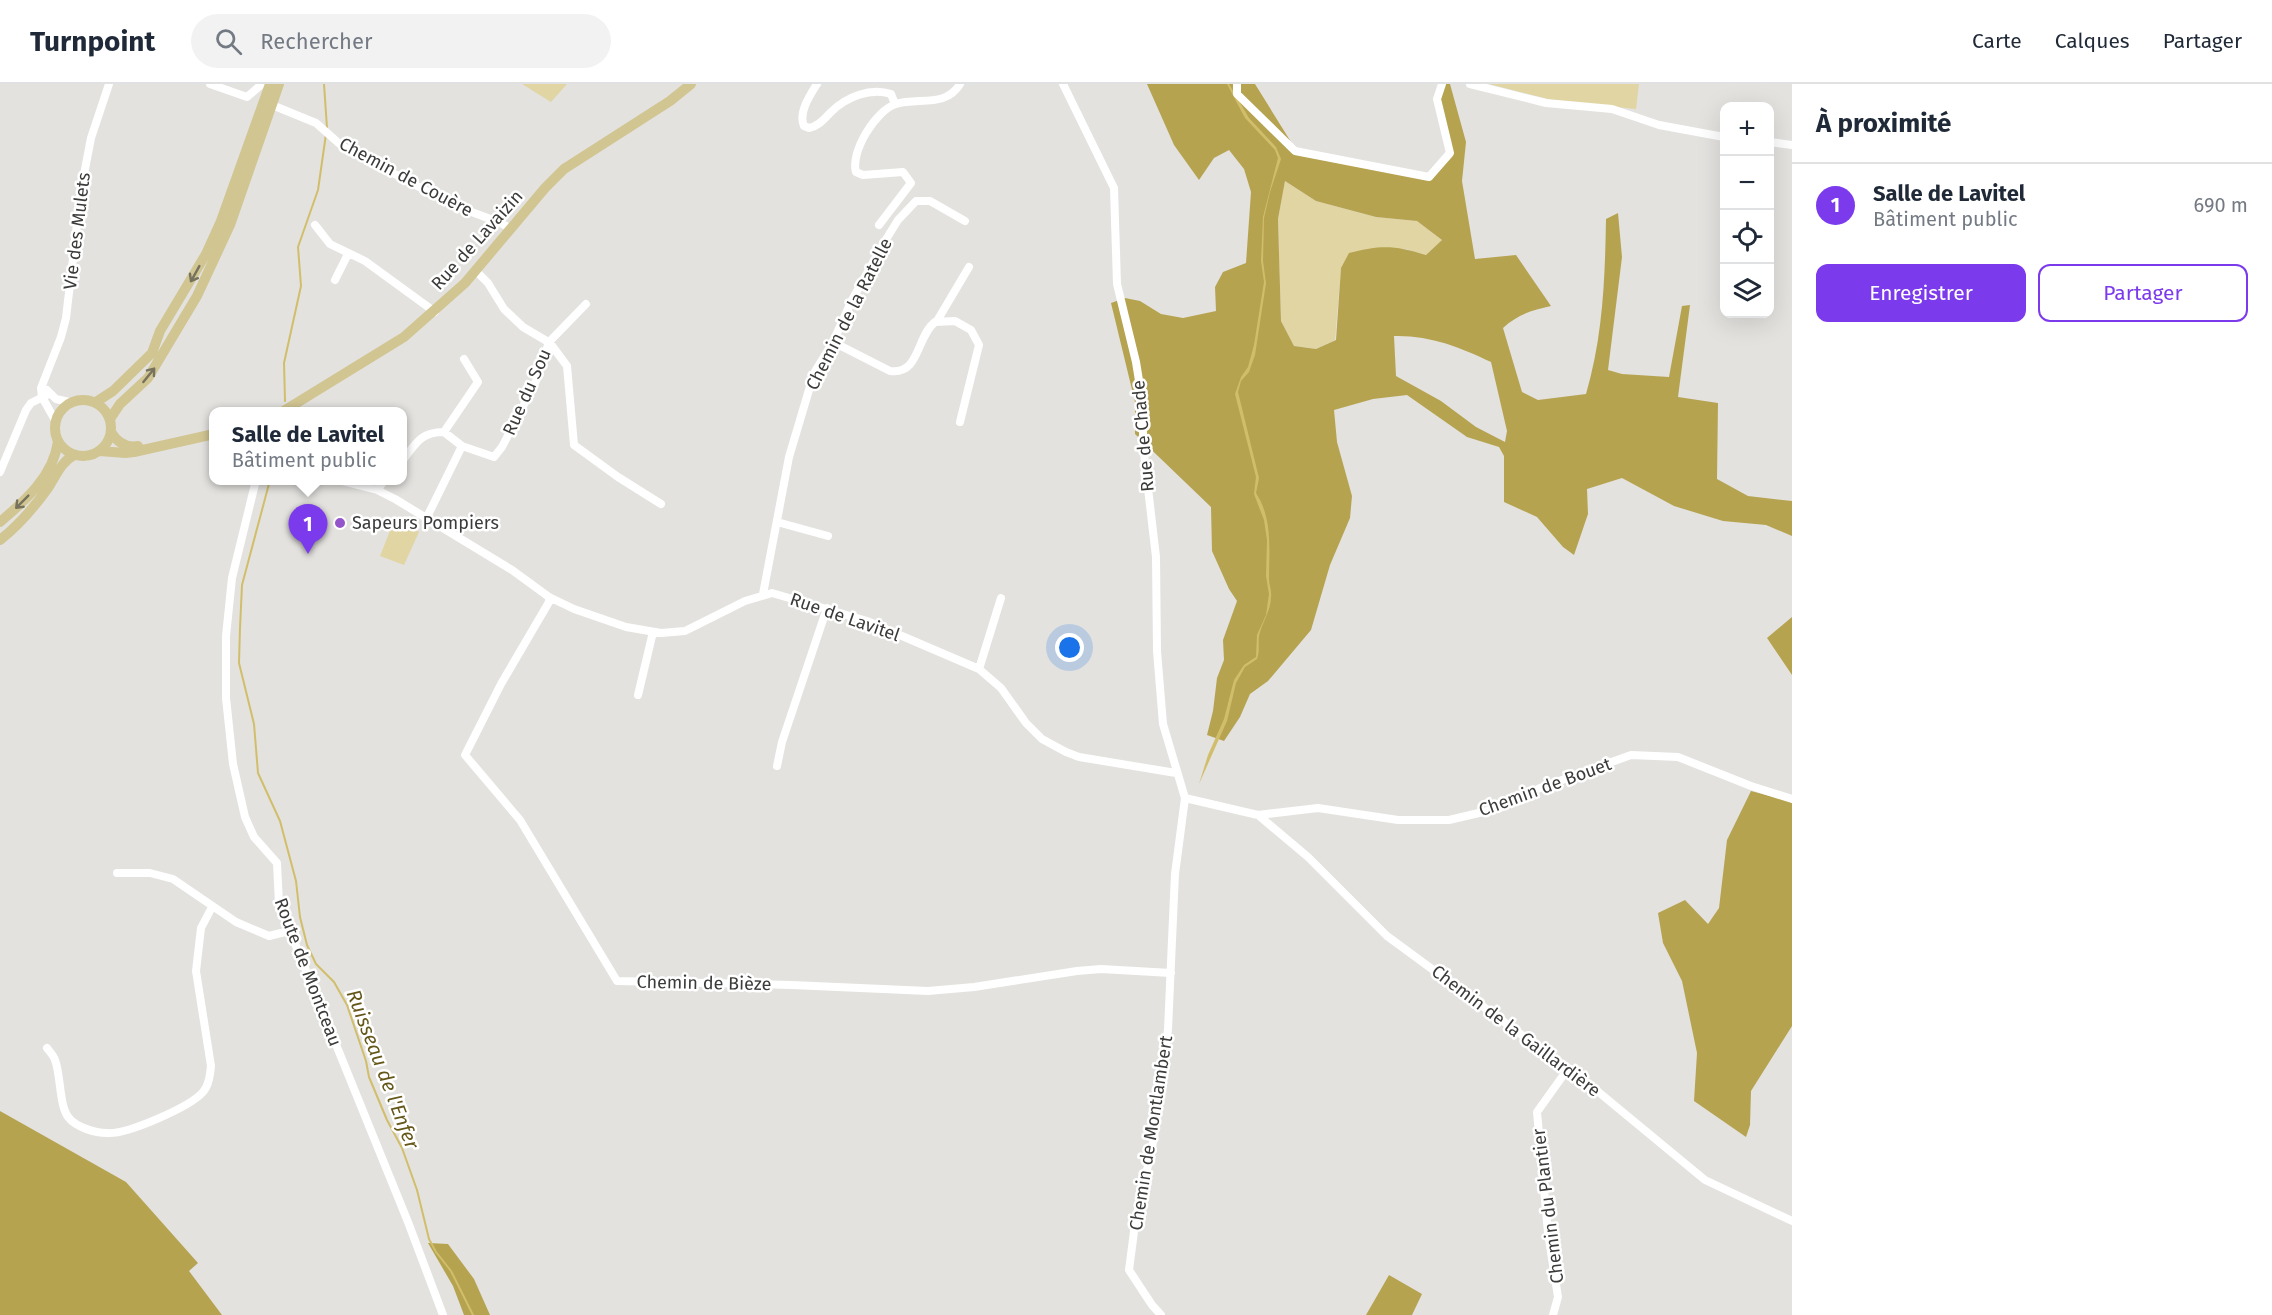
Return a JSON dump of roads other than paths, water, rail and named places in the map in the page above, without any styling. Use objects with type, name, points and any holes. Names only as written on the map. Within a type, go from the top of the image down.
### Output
[{"type":"main road","points":[[96,402],[113,391],[152,353],[160,332],[206,254],[221,221],[270,84]]},
{"type":"main road","points":[[110,418],[120,404],[148,378],[197,296],[230,225],[279,84]]},
{"type":"main road","name":"Rue de Lavaizin","points":[[295,407],[388,349],[435,312],[476,270],[564,169],[670,101],[691,84]]},
{"type":"main road","points":[[100,451],[109,439],[110,418],[102,406],[96,402],[82,399],[69,402],[58,413],[54,427],[62,447],[74,455],[87,456],[100,451],[125,453],[209,435]]},
{"type":"main road","points":[[111,432],[120,442],[135,447],[170,439],[196,438]]},
{"type":"main road","points":[[0,522],[38,486],[53,460],[58,441]]},
{"type":"main road","points":[[0,540],[40,498],[62,465],[74,455]]},
{"type":"street","name":"Vie des Mulets","points":[[45,395],[41,388],[66,318],[81,190],[91,138],[109,84]]},
{"type":"street","points":[[210,84],[247,97],[262,84]]},
{"type":"street","points":[[817,84],[809,95],[802,118],[804,126],[809,128],[820,124],[832,110],[849,99],[867,93],[882,91],[891,94],[895,104]]},
{"type":"street","points":[[879,225],[911,183],[903,172],[863,175],[856,172],[853,165],[867,131],[881,114],[895,104],[940,99],[954,93],[960,84]]},
{"type":"street","name":"Rue de Chade","points":[[1063,84],[1114,188],[1117,284],[1141,393],[1144,454],[1156,557],[1157,651],[1163,724],[1185,798]]},
{"type":"street","points":[[1237,84],[1237,94],[1295,150],[1429,177],[1450,153],[1437,99],[1442,84]]},
{"type":"street","points":[[1470,84],[1546,103],[1612,110],[1659,125],[1720,136]]},
{"type":"street","name":"Chemin de Couère","points":[[272,105],[316,123],[342,146],[453,205],[511,229]]},
{"type":"street","points":[[1774,143],[1792,145]]},
{"type":"street","name":"Chemin de la Ratelle","points":[[763,594],[795,432],[814,374],[833,342],[852,300],[898,220],[916,201],[930,201],[965,221]]},
{"type":"street","points":[[315,225],[330,244],[365,261],[435,312]]},
{"type":"street","points":[[335,280],[348,254]]},
{"type":"street","points":[[937,321],[969,267]]},
{"type":"street","points":[[476,270],[488,283],[504,309],[523,327],[549,342],[567,366],[574,445],[661,504]]},
{"type":"street","name":"Rue du Sou","points":[[444,432],[462,446],[494,457],[502,447],[536,381],[549,342],[586,304]]},
{"type":"street","points":[[833,342],[890,371],[898,372],[912,363],[931,324],[937,321],[955,321],[970,330],[979,345],[960,422]]},
{"type":"street","points":[[407,454],[422,436],[433,432],[444,432],[478,382],[464,359]]},
{"type":"street","points":[[0,472],[31,403],[45,395],[69,402]]},
{"type":"street","points":[[45,395],[56,420]]},
{"type":"street","points":[[427,517],[462,446]]},
{"type":"street","name":"Route de Montceau","points":[[255,485],[232,578],[226,636],[226,698],[233,764],[245,816],[254,837],[277,863],[279,873],[277,892],[289,931],[408,1222],[443,1315]]},
{"type":"street","points":[[358,485],[377,490],[427,517],[512,570],[549,597],[601,619],[653,632],[673,633],[685,631],[763,594]]},
{"type":"street","points":[[377,490],[381,485]]},
{"type":"street","points":[[777,522],[828,536]]},
{"type":"street","name":"Rue de Lavitel","points":[[763,594],[772,593],[867,621],[979,669],[1001,688],[1026,723],[1042,739],[1066,753],[1176,773]]},
{"type":"street","name":"Chemin de Bièze","points":[[549,597],[549,602],[501,684],[465,754],[520,820],[617,981],[928,991],[974,987],[1101,969],[1171,973]]},
{"type":"street","points":[[979,669],[1001,598]]},
{"type":"street","points":[[777,766],[782,742],[827,608]]},
{"type":"street","points":[[638,695],[653,632]]},
{"type":"street","name":"Chemin de Bouet","points":[[1185,798],[1258,815],[1318,807],[1398,820],[1449,820],[1500,808],[1540,788],[1631,755],[1678,757],[1751,786],[1792,799]]},
{"type":"street","name":"Chemin de Montlambert","points":[[1161,1315],[1129,1270],[1135,1224],[1154,1138],[1168,1029],[1175,874],[1185,798]]},
{"type":"street","name":"Chemin de la Gaillardière","points":[[1258,815],[1308,857],[1387,936],[1590,1085],[1705,1180],[1792,1221]]},
{"type":"street","points":[[117,873],[150,873],[173,879],[236,922],[270,936],[289,931]]},
{"type":"street","points":[[47,1048],[55,1059],[67,1116],[76,1125],[99,1132],[108,1134],[169,1114],[204,1091],[209,1081],[211,1066],[196,971],[201,928],[212,907]]},
{"type":"street","name":"Chemin du Plantier","points":[[1553,1315],[1558,1297],[1548,1233],[1537,1112],[1567,1070]]},
{"type":"waterway","name":"Ruisseau de l'Enfer","points":[[324,84],[327,128]]},
{"type":"waterway","name":"Ruisseau de l'Enfer","points":[[285,401],[284,363],[301,286],[298,247],[318,190],[326,134]]},
{"type":"waterway","name":"Ruisseau de l'Enfer","points":[[269,485],[242,585],[240,628],[239,663],[254,724],[258,773],[280,821],[296,881],[300,917],[307,945],[316,964],[334,982],[347,1005],[366,1061],[369,1077],[387,1120],[402,1148],[417,1190],[429,1239],[451,1271],[473,1315]]},
{"type":"place","name":"Sapeurs Pompiers","points":[[340,523]]},
{"type":"place","name":"Salle de Lavitel","points":[[308,554]]}]
